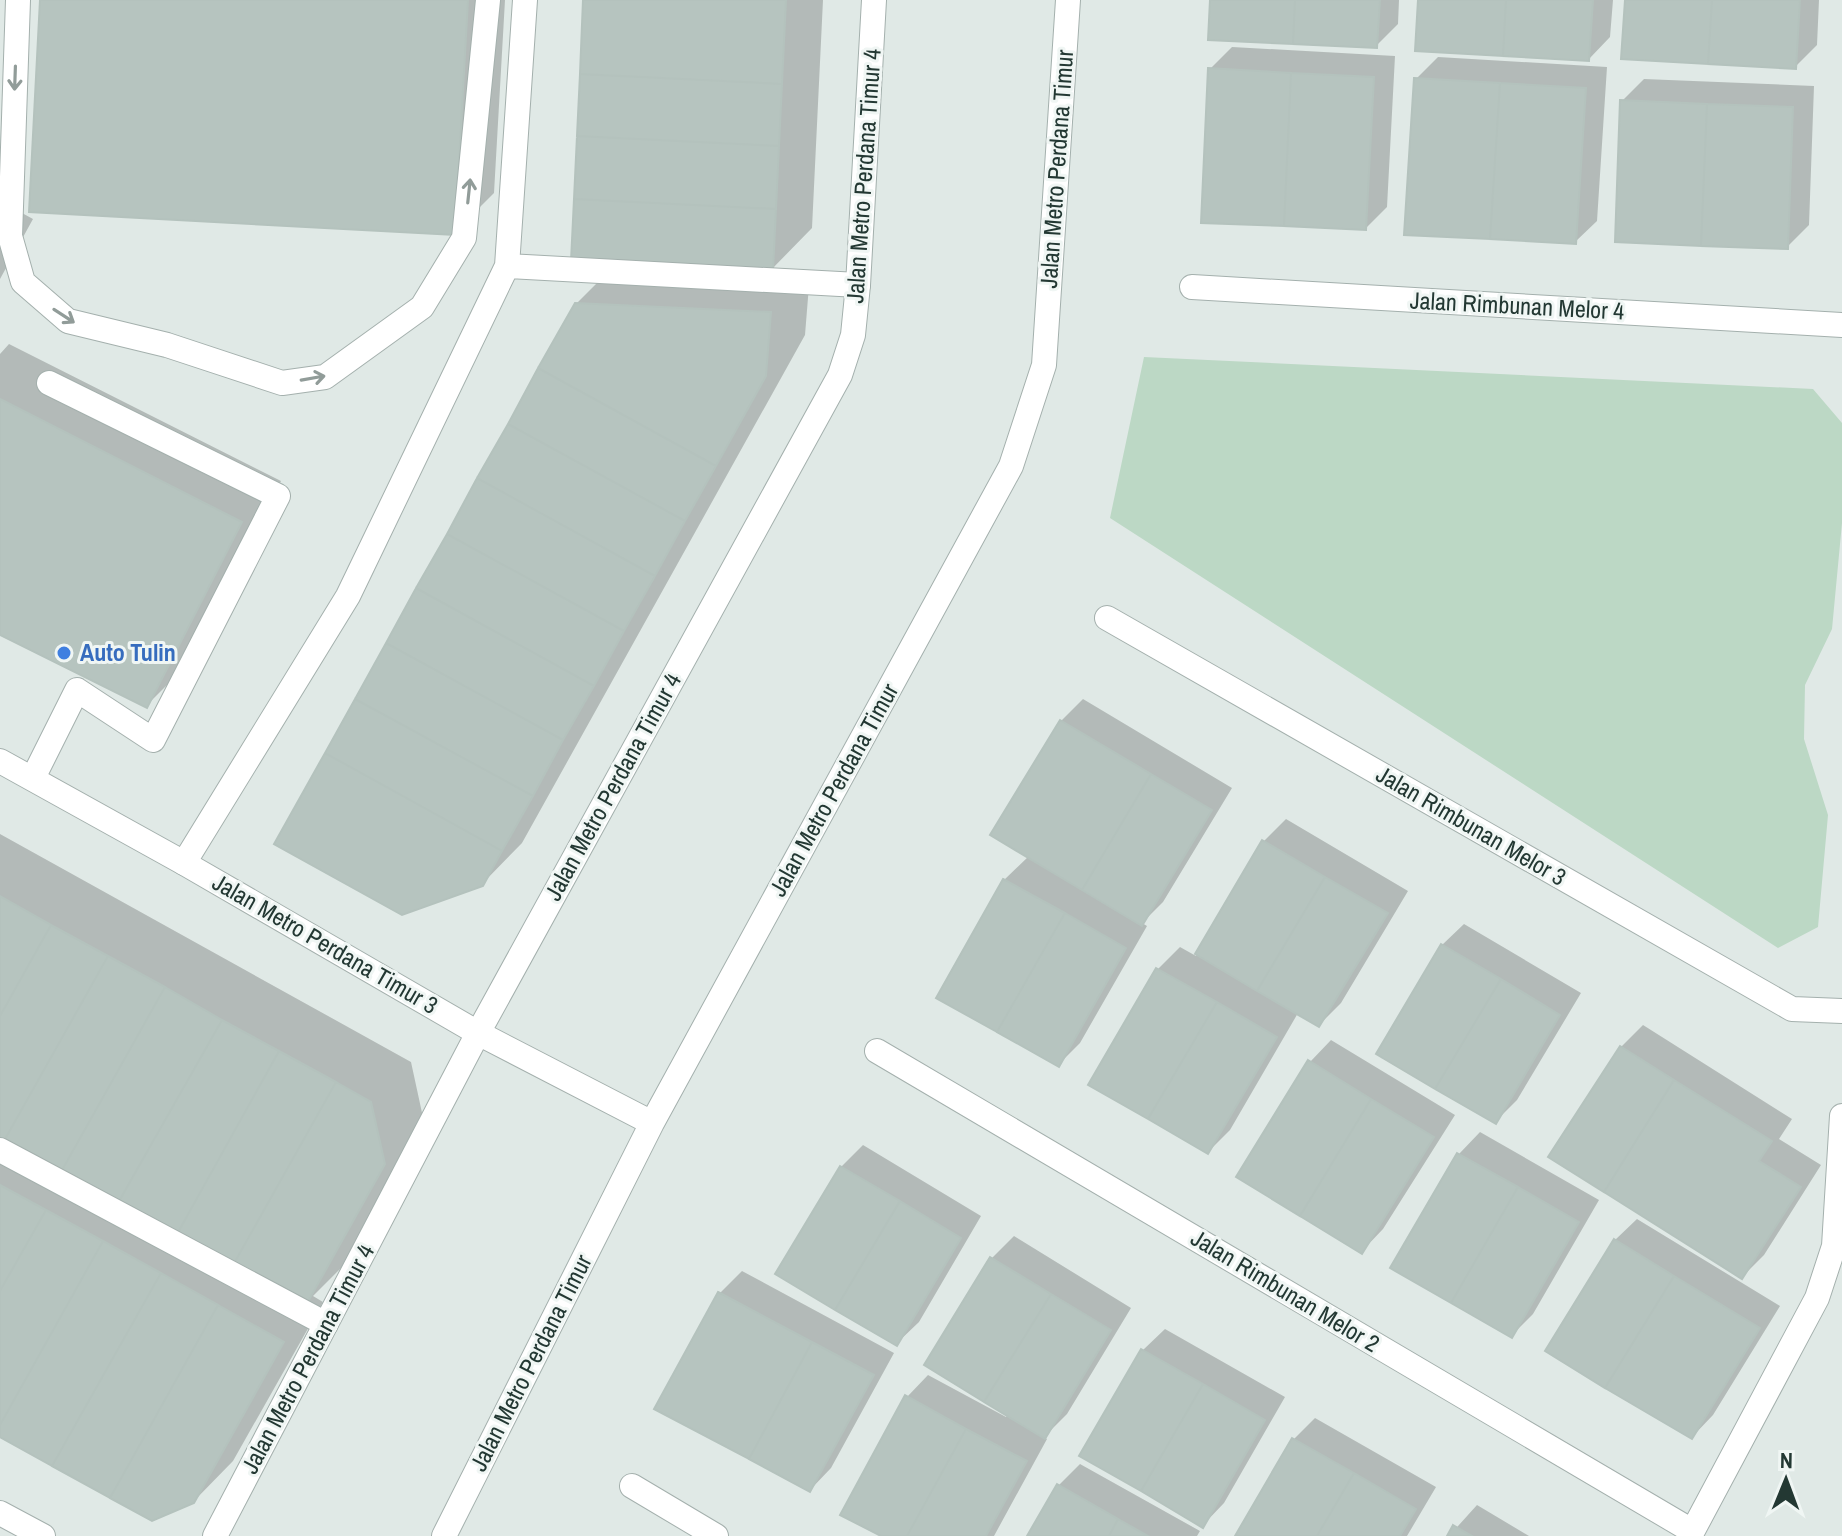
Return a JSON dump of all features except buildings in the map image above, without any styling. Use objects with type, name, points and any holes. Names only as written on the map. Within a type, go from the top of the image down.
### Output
[{"type":"street","points":[[18,0],[8,33],[10,236],[23,282],[68,321],[167,345],[282,383],[325,377],[422,307],[464,238],[488,0]]},
{"type":"street","points":[[184,863],[348,596],[507,266],[525,0]]},
{"type":"street","name":"Jalan Metro Perdana Timur 4","points":[[215,1536],[478,1033],[840,375],[853,335],[858,285],[874,0]]},
{"type":"street","name":"Jalan Metro Perdana Timur","points":[[444,1536],[652,1123],[1011,466],[1044,365],[1068,0]]},
{"type":"street","points":[[507,266],[858,285]]},
{"type":"street","name":"Jalan Rimbunan Melor 4","points":[[1192,287],[1842,325]]},
{"type":"street","points":[[33,778],[77,690],[153,740],[278,496],[49,383]]},
{"type":"street","name":"Jalan Rimbunan Melor 3","points":[[1107,618],[1792,1009],[1842,1011]]},
{"type":"street","name":"Jalan Metro Perdana Timur 3","points":[[0,761],[478,1033],[652,1123]]},
{"type":"street","name":"Jalan Rimbunan Melor 2","points":[[877,1051],[1691,1534]]},
{"type":"street","points":[[1691,1534],[1817,1298],[1834,1246],[1842,1116]]},
{"type":"street","points":[[0,1150],[326,1324]]},
{"type":"street","points":[[632,1486],[716,1536]]},
{"type":"street","points":[[0,1513],[43,1536]]},
{"type":"green space","points":[[1144,357],[1813,389],[1842,423],[1842,523],[1832,629],[1805,685],[1804,739],[1828,815],[1818,927],[1778,948],[1110,518]]},
{"type":"place","name":"Auto Tulin","points":[[64,653]]}]
